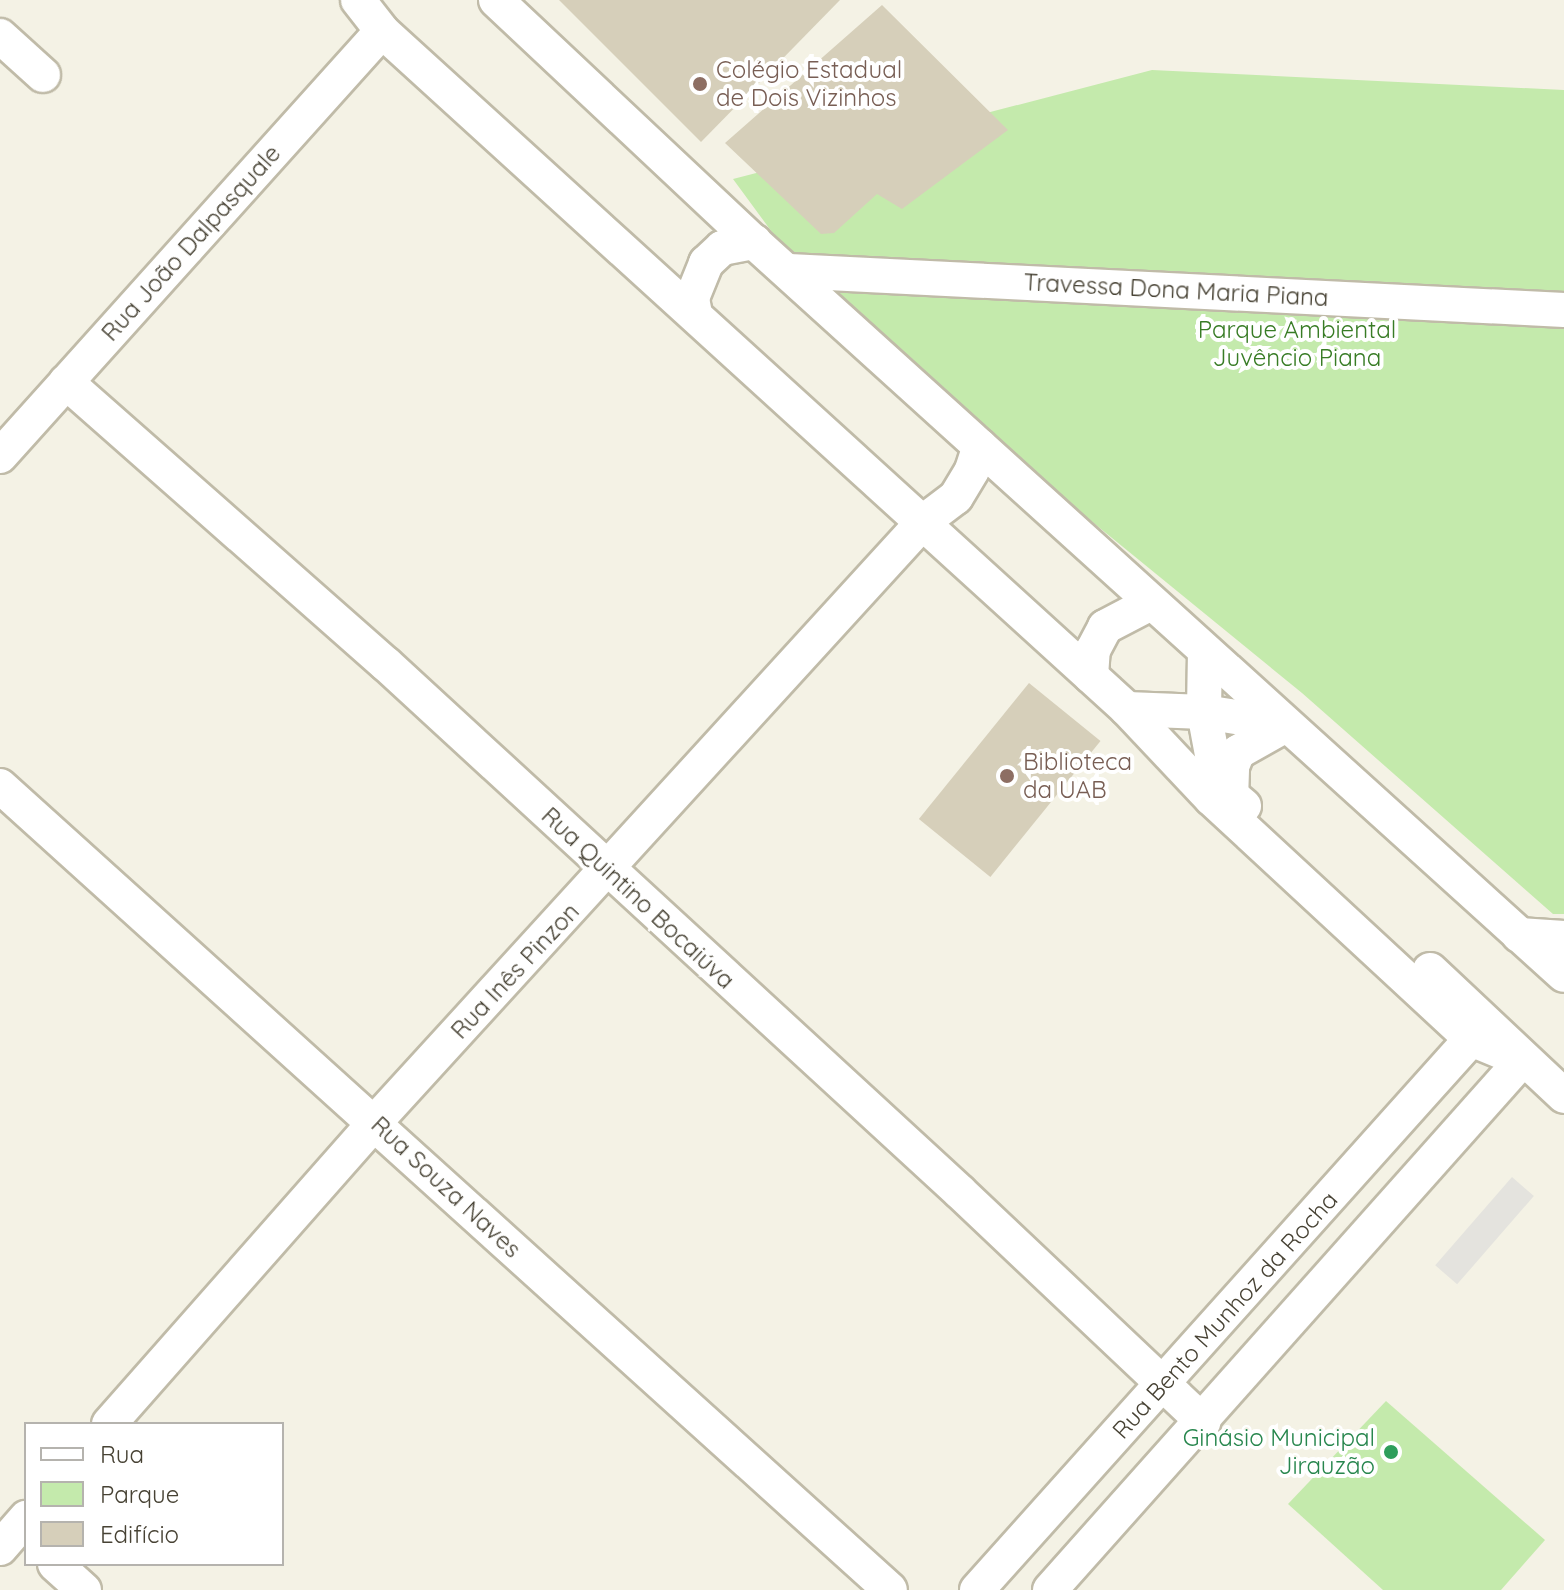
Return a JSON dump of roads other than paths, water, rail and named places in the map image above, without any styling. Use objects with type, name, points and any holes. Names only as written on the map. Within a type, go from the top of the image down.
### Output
[{"type":"street","points":[[358,0],[382,31],[1231,805],[1471,1039],[1522,1060]]},
{"type":"street","points":[[496,0],[754,242],[1564,975]]},
{"type":"street","name":"Rua João Dalpasquale","points":[[0,456],[382,31]]},
{"type":"street","points":[[0,36],[43,75]]},
{"type":"street","points":[[695,314],[692,298],[706,263],[722,248],[754,242]]},
{"type":"street","name":"Travessa Dona Maria Piana","points":[[789,271],[1564,310]]},
{"type":"street","name":"Rua Quintino Bocaiúva","points":[[66,382],[386,664],[960,1192],[1203,1422]]},
{"type":"street","name":"Rua Inês Pinzon","points":[[111,1422],[375,1122],[608,871],[923,522],[956,497],[972,470],[980,446]]},
{"type":"street","points":[[1091,676],[1093,650],[1105,627],[1151,603]]},
{"type":"street","points":[[1205,652],[1204,712],[1213,760],[1231,805],[1491,1024],[1522,1060],[1564,1096]]},
{"type":"street","points":[[1127,709],[1204,712],[1286,725]]},
{"type":"street","points":[[1231,805],[1232,766],[1238,752],[1286,725]]},
{"type":"street","name":"Rua Souza Naves","points":[[0,786],[890,1590]]},
{"type":"street","points":[[1519,935],[1564,938]]},
{"type":"street","name":"Rua Bento Munhoz da Rocha","points":[[977,1590],[1471,1039]]},
{"type":"street","points":[[1050,1590],[1203,1422],[1522,1060]]},
{"type":"street","points":[[57,1566],[84,1590]]},
{"type":"place","name":"Colégio Estadual de Dois Vizinhos","points":[[700,84]]},
{"type":"place","name":"Biblioteca da UAB","points":[[1007,776]]},
{"type":"place","name":"Ginásio Municipal Jirauzão","points":[[1391,1452]]},
{"type":"park label","name":"Parque Ambiental Juvêncio Piana","points":[[1297,344]]}]
